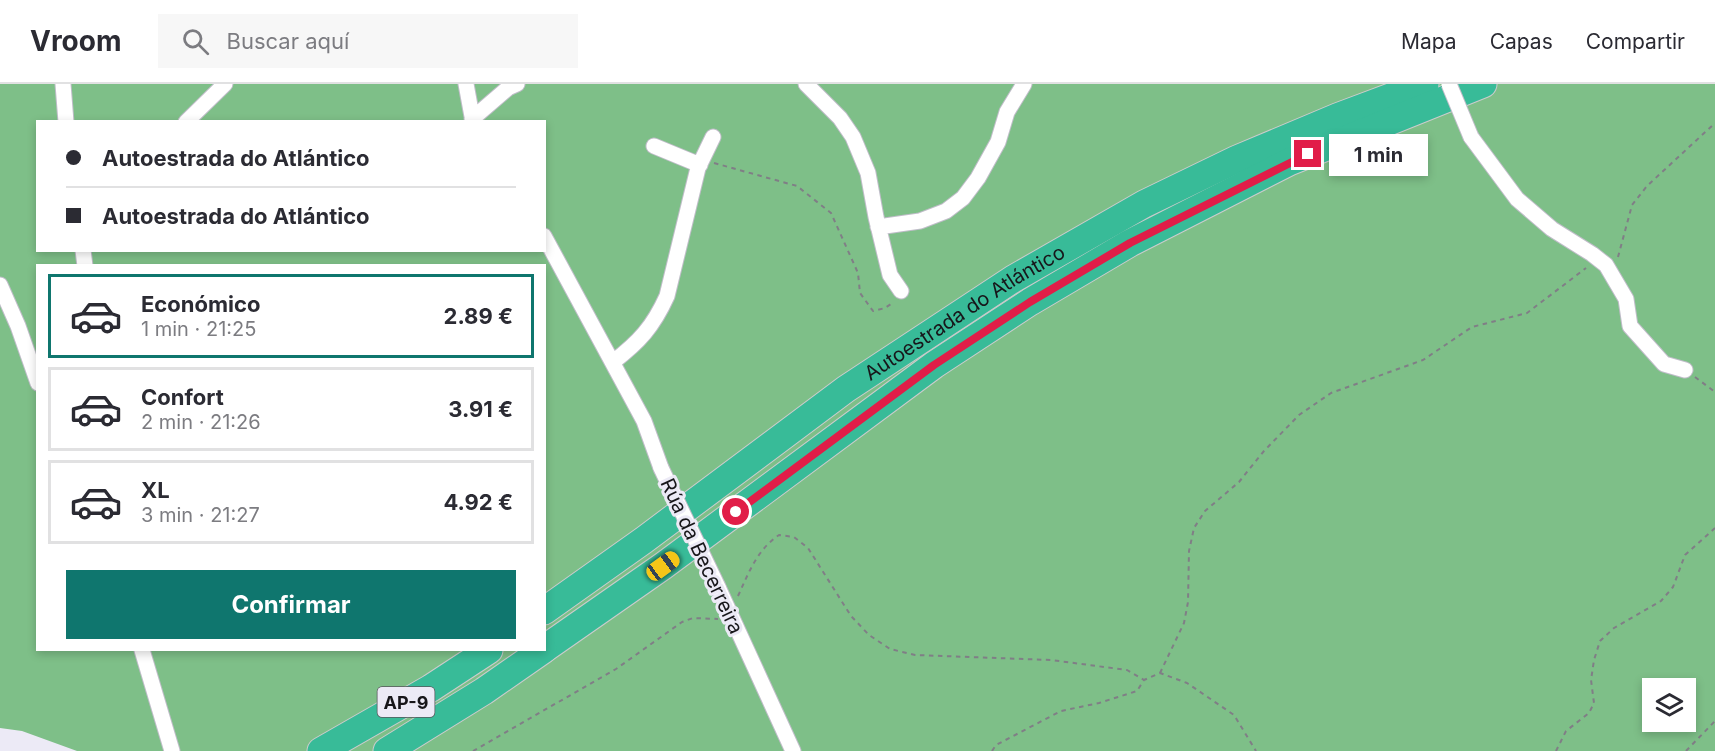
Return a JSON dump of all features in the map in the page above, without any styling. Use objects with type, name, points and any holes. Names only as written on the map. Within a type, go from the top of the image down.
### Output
[{"type":"highway","name":"Autoestrada do Atlántico","points":[[546,610],[644,540],[846,388],[1013,279],[1144,204],[1236,159],[1425,84]]},
{"type":"highway","name":"Autoestrada do Atlántico","points":[[546,648],[663,566],[934,365],[1030,302],[1130,243],[1289,162],[1483,84]]},
{"type":"highway","name":"AP-9","points":[[321,751],[431,688],[487,651]]},
{"type":"highway","name":"Autoestrada do Atlántico","points":[[387,751],[484,691],[541,651]]},
{"type":"street","points":[[63,84],[66,120]]},
{"type":"street","points":[[188,120],[225,84]]},
{"type":"street","points":[[466,84],[473,120]]},
{"type":"street","points":[[473,120],[508,88],[517,84]]},
{"type":"street","points":[[806,84],[840,118],[853,137],[868,173],[890,275],[901,291]]},
{"type":"street","points":[[878,227],[920,221],[946,211],[963,198],[978,178],[998,142],[1007,112],[1024,84]]},
{"type":"street","points":[[1449,84],[1471,138],[1517,199],[1552,229],[1606,265],[1626,298],[1629,326],[1664,364],[1685,370]]},
{"type":"street","points":[[613,362],[636,344],[663,306],[701,163],[713,137]]},
{"type":"street","points":[[654,146],[701,163]]},
{"type":"street","name":"Rúa da Becerreira","points":[[546,240],[644,421],[661,468],[793,751]]},
{"type":"street","points":[[0,285],[18,326],[36,377]]},
{"type":"street","points":[[141,651],[172,751]]},
{"type":"path","points":[[1613,277],[1632,205],[1647,186],[1715,123]]},
{"type":"path","points":[[701,163],[797,186],[831,213],[858,273],[860,293],[873,311],[885,308],[899,298],[901,291]]},
{"type":"path","points":[[992,751],[996,745],[1061,711],[1099,703],[1137,691],[1144,680],[1160,673],[1184,623],[1188,602],[1189,551],[1194,528],[1204,511],[1239,482],[1264,451],[1299,415],[1330,393],[1423,360],[1472,327],[1527,313],[1599,259]]},
{"type":"path","points":[[1685,370],[1715,392]]},
{"type":"path","points":[[1556,751],[1566,731],[1589,712],[1594,703],[1591,680],[1600,642],[1614,628],[1661,601],[1673,587],[1685,555],[1715,528]]},
{"type":"path","points":[[473,751],[616,669],[682,622],[693,618],[731,618],[753,562],[767,543],[779,535],[794,537],[808,548],[851,616],[869,635],[890,649],[915,655],[1051,660],[1127,670],[1144,680]]},
{"type":"path","points":[[1160,673],[1187,683],[1234,715],[1256,751]]},
{"type":"path","points":[[1686,751],[1715,721]]},
{"type":"green space","points":[[0,84],[1715,84],[1715,751],[77,751],[22,731],[0,728]]},
{"type":"route","points":[[736,512],[934,365],[1030,302],[1130,243],[1308,154]]}]
